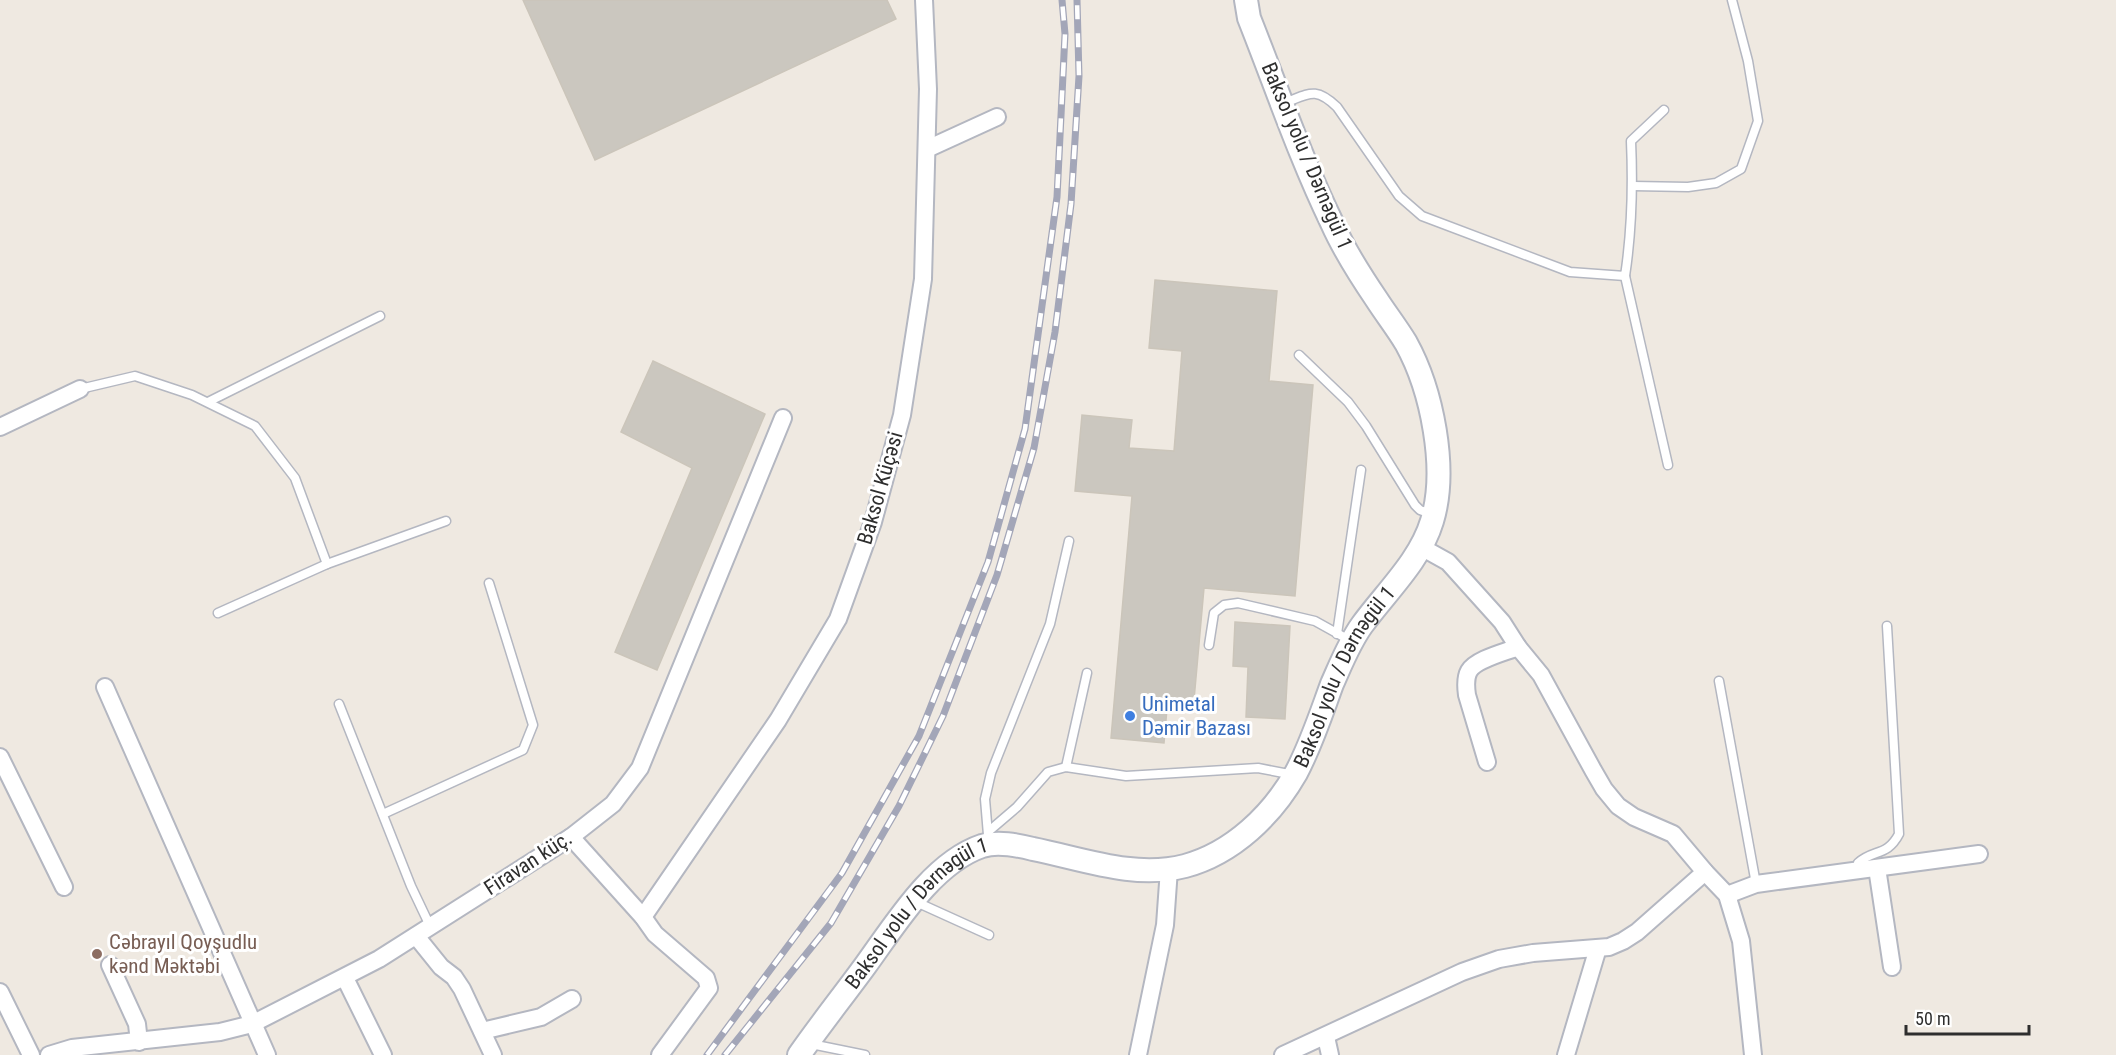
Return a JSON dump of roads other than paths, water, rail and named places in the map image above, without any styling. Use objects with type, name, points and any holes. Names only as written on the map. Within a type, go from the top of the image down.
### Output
[{"type":"main road","name":"Baksol yolu / Dərnəgül 1","points":[[803,1049],[914,900],[952,863],[987,838],[1002,844],[1031,848],[1106,867],[1144,870],[1169,869],[1206,859],[1242,836],[1272,808],[1305,756],[1344,638],[1421,547],[1434,515],[1438,495],[1436,444],[1424,389],[1404,340],[1344,248],[1312,180],[1249,18],[1246,0]]},
{"type":"street","name":"Baksol Küçəsi","points":[[643,917],[778,720],[838,620],[873,522],[902,415],[923,279],[928,89],[924,0]]},
{"type":"street","points":[[927,149],[997,117]]},
{"type":"street","points":[[0,427],[80,389]]},
{"type":"street","name":"Firavan küç.","points":[[49,1055],[72,1048],[220,1032],[252,1024],[345,978],[416,936],[571,837],[613,804],[640,768],[783,418]]},
{"type":"street","points":[[1421,547],[1448,562],[1503,622],[1518,647],[1541,675],[1604,789],[1618,806],[1634,817],[1673,834],[1727,895],[1741,941],[1753,1055]]},
{"type":"street","points":[[1487,762],[1467,695],[1469,670],[1479,662],[1518,647]]},
{"type":"street","points":[[105,687],[267,1055]]},
{"type":"street","points":[[0,757],[64,886]]},
{"type":"street","points":[[571,837],[656,934],[706,978],[709,988],[660,1055]]},
{"type":"street","points":[[1727,895],[1756,884],[1979,854]]},
{"type":"street","points":[[1877,868],[1892,967]]},
{"type":"street","points":[[1138,1055],[1165,925],[1169,869]]},
{"type":"street","points":[[1283,1055],[1462,972],[1499,959],[1616,944],[1637,932],[1705,872]]},
{"type":"street","points":[[416,936],[441,967],[454,977],[462,989],[494,1055]]},
{"type":"street","points":[[1566,1055],[1598,948]]},
{"type":"street","points":[[110,964],[137,1024],[139,1042]]},
{"type":"street","points":[[345,978],[382,1055]]},
{"type":"street","points":[[0,992],[32,1055]]},
{"type":"street","points":[[482,1031],[541,1017],[572,999]]},
{"type":"street","points":[[1326,1037],[1330,1055]]},
{"type":"lane","points":[[1633,186],[1688,187],[1716,183],[1741,169],[1758,121],[1748,61],[1732,0]]},
{"type":"lane","points":[[1283,103],[1312,93],[1324,95],[1337,107],[1399,196],[1422,216],[1570,272],[1625,276]]},
{"type":"lane","points":[[1664,110],[1631,141],[1633,186],[1630,245],[1625,276],[1668,465]]},
{"type":"lane","points":[[208,402],[380,316]]},
{"type":"lane","points":[[1299,355],[1348,402],[1366,426],[1415,505],[1420,510],[1434,515]]},
{"type":"lane","points":[[80,389],[135,376],[192,394],[255,426],[295,478],[327,564]]},
{"type":"lane","points":[[1209,645],[1214,613],[1224,605],[1238,603],[1306,618],[1344,638],[1361,470]]},
{"type":"lane","points":[[218,613],[327,564],[446,521]]},
{"type":"lane","points":[[987,838],[985,799],[991,773],[1050,624],[1070,541]]},
{"type":"lane","points":[[383,814],[523,750],[533,725],[489,583]]},
{"type":"lane","points":[[1857,871],[1858,863],[1862,858],[1885,850],[1894,844],[1899,834],[1887,626]]},
{"type":"lane","points":[[1066,767],[1087,673]]},
{"type":"lane","points":[[1719,681],[1756,884]]},
{"type":"lane","points":[[339,704],[411,886],[430,926]]},
{"type":"lane","points":[[987,838],[1048,772],[1066,767],[1126,776],[1258,768],[1295,775]]},
{"type":"lane","points":[[914,900],[989,934]]},
{"type":"lane","points":[[803,1049],[865,1055]]},
{"type":"railway","points":[[707,1055],[842,873],[919,736],[988,562],[1025,429],[1057,197],[1065,34],[1062,0]]},
{"type":"railway","points":[[725,1055],[831,923],[899,806],[943,716],[997,575],[1034,448],[1055,332],[1071,204],[1079,76],[1077,0]]},
{"type":"place","name":"Unimetal Dəmir Bazası","points":[[1130,716]]},
{"type":"place","name":"Cəbrayıl Qoyşudlu kənd Məktəbi","points":[[97,954]]}]
